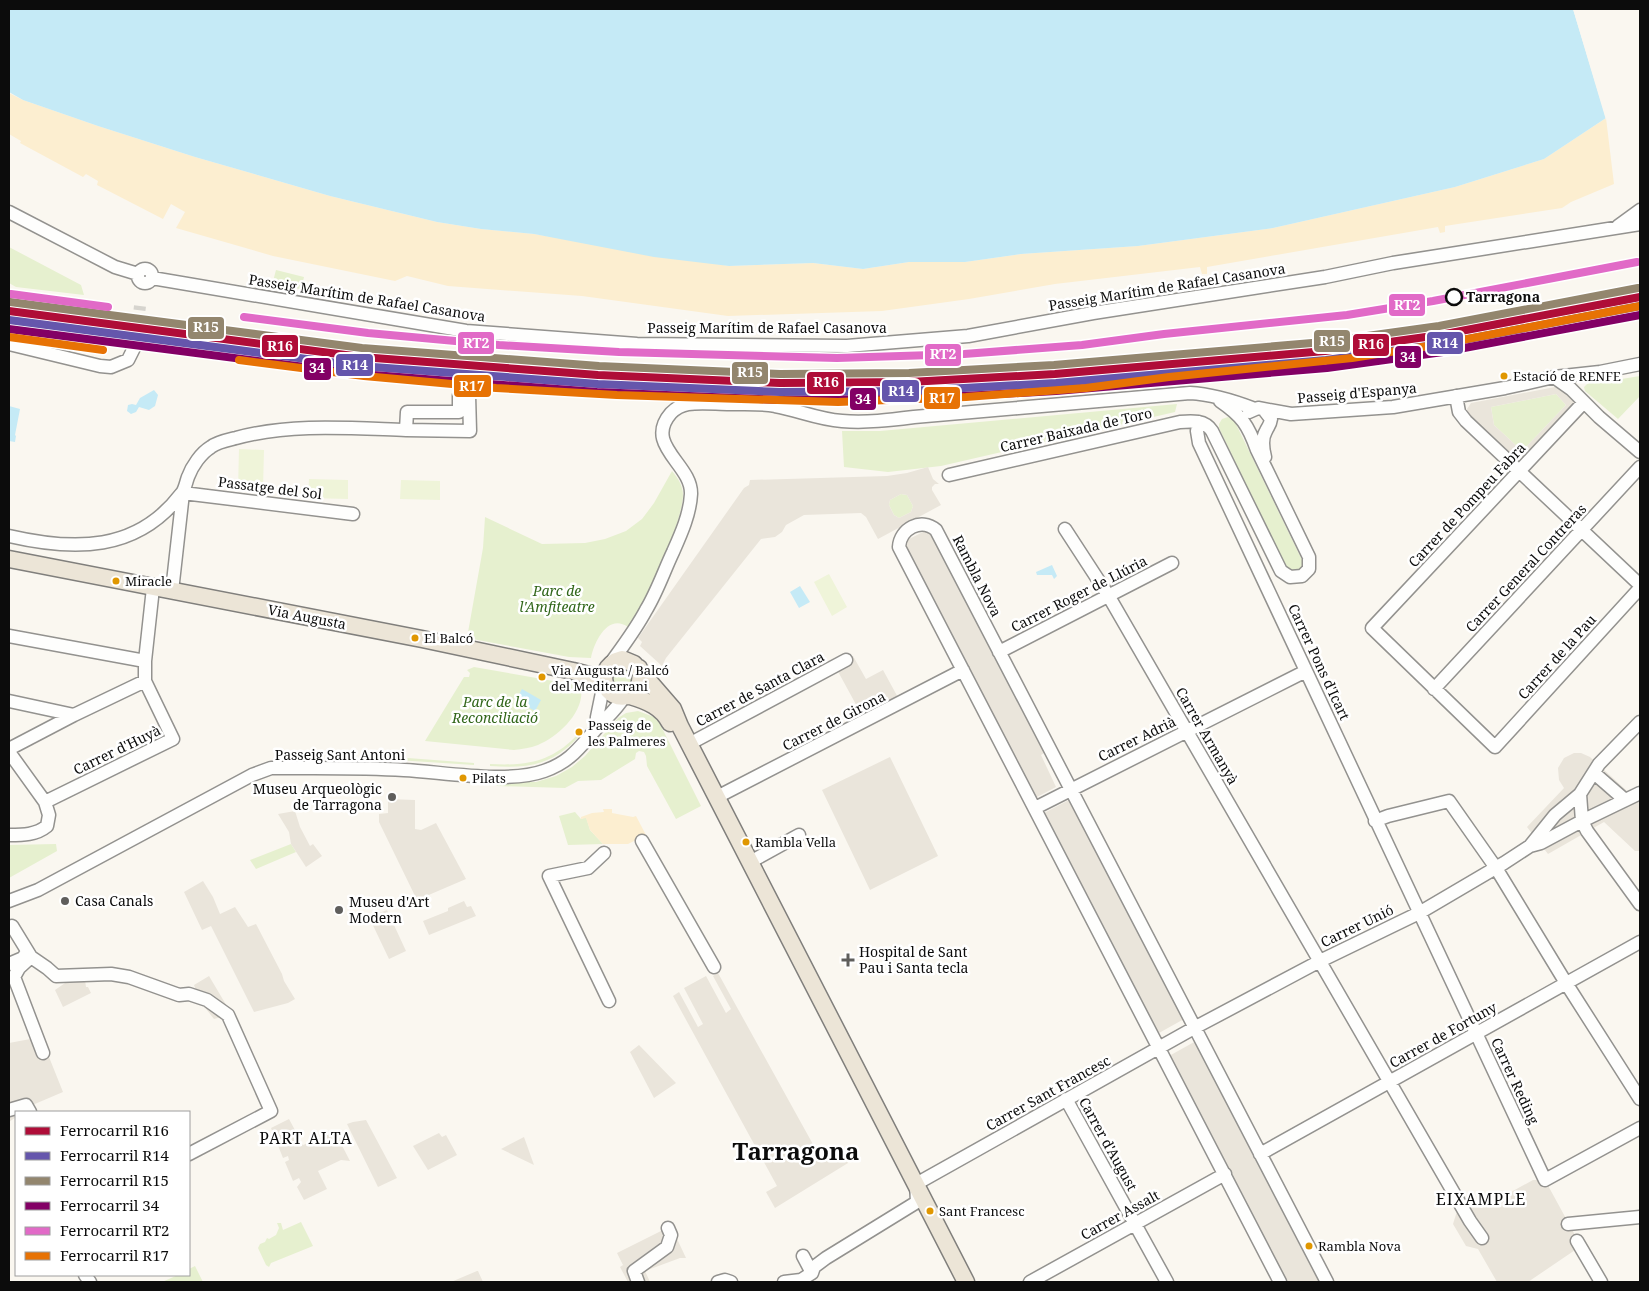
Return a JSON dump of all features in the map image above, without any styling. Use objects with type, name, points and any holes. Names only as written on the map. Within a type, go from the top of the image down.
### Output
[{"type":"main road","name":"Via Augusta","points":[[9,559],[422,639],[573,671],[604,681]]},
{"type":"main road","points":[[960,1282],[916,1202],[668,719],[656,706],[612,694],[604,681],[606,669],[610,664],[622,659],[634,664],[673,709],[689,744],[966,1282]]},
{"type":"main road","points":[[627,697],[640,687],[641,674],[639,668]]},
{"type":"main road","points":[[916,1184],[928,1199],[972,1282]]},
{"type":"street","name":"Passeig Marítim de Rafael Casanova","points":[[1618,226],[1640,210]]},
{"type":"street","name":"Passeig Marítim de Rafael Casanova","points":[[9,212],[115,267],[138,274],[140,270],[146,269],[151,272],[152,278],[466,330],[637,344],[848,346],[968,336],[1393,263],[1640,224]]},
{"type":"street","points":[[9,344],[111,367],[128,360],[135,346]]},
{"type":"street","name":"Passeig d'Espanya","points":[[610,664],[646,610],[682,530],[690,504],[691,492],[687,477],[666,447],[663,435],[665,422],[674,410],[684,405],[698,403],[765,404],[828,420],[859,422],[1190,393],[1214,396],[1259,409],[1291,414],[1392,407],[1554,377],[1640,364]]},
{"type":"street","points":[[1584,402],[1579,388],[1581,381],[1589,373]]},
{"type":"street","points":[[1554,377],[1571,389],[1640,452]]},
{"type":"street","points":[[172,591],[183,492],[191,469],[211,447],[233,438],[279,429],[335,428],[406,430],[470,431],[469,395],[459,395],[459,412],[408,412],[406,430]]},
{"type":"street","points":[[1204,425],[1281,571],[1290,577],[1302,576],[1309,569],[1309,557],[1248,428],[1234,410],[1214,396]]},
{"type":"street","points":[[1456,396],[1459,412],[1462,417],[1640,587]]},
{"type":"street","name":"Carrer de Pompeu Fabra","points":[[1434,689],[1372,628],[1584,402]]},
{"type":"street","points":[[1248,428],[1248,413],[1259,409],[1269,416],[1263,446],[1266,467]]},
{"type":"street","name":"Passeig d'Espanya","points":[[1268,427],[1291,414]]},
{"type":"street","name":"Carrer Baixada de Toro","points":[[949,475],[1180,422],[1204,425]]},
{"type":"street","name":"Carrer Pons d'Icart","points":[[1204,425],[1197,431],[1199,443],[1375,821],[1420,913]]},
{"type":"street","points":[[1248,428],[1258,434],[1268,427]]},
{"type":"street","name":"Carrer General Contreras","points":[[1434,689],[1640,467]]},
{"type":"street","points":[[9,536],[33,542],[70,545],[97,544],[121,539],[154,523],[183,492]]},
{"type":"street","name":"Passatge del Sol","points":[[183,492],[353,514]]},
{"type":"street","name":"Rambla Nova","points":[[1280,1282],[1160,1047],[899,547],[900,539],[909,528],[923,524],[936,530],[1327,1282]]},
{"type":"street","name":"Carrer Armanyà","points":[[1065,529],[1108,595],[1470,1221],[1482,1238]]},
{"type":"street","name":"Carrer Roger de Llúria","points":[[999,652],[1172,563]]},
{"type":"street","name":"Carrer de la Pau","points":[[1434,689],[1495,746],[1640,587]]},
{"type":"street","name":"Carrer d'Huyà","points":[[45,802],[173,739],[145,681],[145,661],[153,588]]},
{"type":"street","points":[[9,636],[145,661]]},
{"type":"street","name":"Carrer de Santa Clara","points":[[689,744],[846,660]]},
{"type":"street","name":"Carrer de Girona","points":[[717,797],[963,670]]},
{"type":"street","name":"Carrer Adrià","points":[[1035,808],[1306,671]]},
{"type":"street","points":[[9,835],[24,835],[41,831],[48,826],[49,815],[45,802],[9,751],[74,715],[145,681]]},
{"type":"street","name":"Passeig Sant Antoni","points":[[596,728],[604,681]]},
{"type":"street","name":"Passeig Sant Antoni","points":[[9,901],[38,890],[252,775],[271,768],[402,770],[500,777],[528,775],[550,769],[570,757],[585,744],[596,728],[627,697]]},
{"type":"street","points":[[9,701],[74,715]]},
{"type":"street","name":"Carrer Unió","points":[[1530,846],[1555,814],[1580,794],[1599,764],[1640,722]]},
{"type":"street","points":[[1594,773],[1625,800]]},
{"type":"street","name":"Carrer Unió","points":[[1194,1028],[1320,961],[1420,913],[1530,846],[1585,826],[1625,800],[1640,793]]},
{"type":"street","points":[[1580,794],[1585,826],[1640,904]]},
{"type":"street","points":[[1375,821],[1449,801],[1496,868],[1640,1099]]},
{"type":"street","points":[[750,862],[799,835]]},
{"type":"street","points":[[642,841],[714,967]]},
{"type":"street","points":[[604,853],[588,868],[549,876],[609,1001]]},
{"type":"street","name":"Carrer Reding","points":[[1420,913],[1545,1180],[1640,1128]]},
{"type":"street","points":[[12,926],[31,956],[56,976],[111,974],[129,977],[180,995],[198,996],[228,1015],[271,1111],[190,1153]]},
{"type":"street","name":"Carrer de Fortuny","points":[[1260,1154],[1640,942]]},
{"type":"street","points":[[9,964],[31,956]]},
{"type":"street","points":[[31,956],[19,968],[14,977],[43,1053]]},
{"type":"street","name":"Carrer Sant Francesc","points":[[916,1184],[1194,1028]]},
{"type":"street","name":"Carrer d'August","points":[[1066,1099],[1166,1282]]},
{"type":"street","points":[[9,1110],[28,1108]]},
{"type":"street","name":"Carrer Assalt","points":[[1030,1282],[1225,1174]]},
{"type":"street","points":[[784,1282],[801,1280],[812,1273],[814,1267],[916,1202],[916,1184]]},
{"type":"street","points":[[1568,1224],[1640,1217]]},
{"type":"street","points":[[638,1282],[634,1271],[667,1246],[671,1235],[668,1228]]},
{"type":"street","points":[[1577,1240],[1601,1282]]},
{"type":"street","points":[[803,1256],[812,1273]]},
{"type":"green space","points":[[9,247],[81,285],[84,295],[16,287],[9,283]]},
{"type":"green space","points":[[276,270],[304,277],[301,289],[272,285]]},
{"type":"green space","points":[[1640,376],[1640,396],[1618,419],[1585,391],[1584,387],[1590,381],[1597,383]]},
{"type":"green space","points":[[1556,394],[1566,405],[1522,451],[1494,425],[1491,407]]},
{"type":"green space","points":[[1177,404],[1175,412],[941,466],[888,472],[844,467],[842,431],[880,431]]},
{"type":"green space","points":[[1228,417],[1234,420],[1302,560],[1303,566],[1300,571],[1287,571],[1219,428],[1222,419]]},
{"type":"green space","points":[[239,449],[264,450],[263,489],[238,489]]},
{"type":"green space","name":"Parc de l'Amfiteatre","points":[[672,471],[680,482],[683,495],[677,523],[663,560],[632,622],[628,627],[621,624],[608,626],[595,644],[591,658],[569,657],[467,638],[483,548],[485,517],[542,544],[585,543],[605,539],[626,531],[642,519],[654,503]]},
{"type":"green space","points":[[309,479],[348,480],[348,499],[308,498]]},
{"type":"green space","points":[[401,480],[440,481],[440,500],[400,499]]},
{"type":"green space","points":[[901,494],[907,495],[913,506],[911,512],[899,518],[894,515],[889,505],[890,500]]},
{"type":"green space","points":[[829,574],[847,607],[832,616],[814,582]]},
{"type":"green space","name":"Parc de la Reconciliació","points":[[474,667],[576,685],[581,688],[579,706],[568,722],[554,736],[529,748],[514,750],[425,741],[464,677],[469,677],[470,673],[467,670]]},
{"type":"green space","points":[[617,667],[628,667],[635,679],[624,691],[612,685],[611,674]]},
{"type":"green space","points":[[638,711],[654,717],[660,724],[701,806],[676,819],[647,766],[644,752],[639,751],[636,753],[635,759],[601,780],[578,781],[565,788],[497,786],[496,782],[536,782],[556,776],[572,767],[585,756],[618,718],[626,713]]},
{"type":"green space","points":[[578,734],[580,735],[560,753],[540,763],[516,767],[490,766],[490,764],[516,764],[538,760],[558,751]]},
{"type":"green space","points":[[381,756],[474,763],[474,765],[381,759]]},
{"type":"green space","points":[[575,812],[581,819],[586,817],[590,830],[603,844],[568,845],[559,816]]},
{"type":"green space","points":[[56,844],[57,851],[9,878],[9,845]]},
{"type":"green space","points":[[291,844],[296,852],[256,869],[250,860]]},
{"type":"green space","points":[[301,1222],[313,1246],[271,1263],[269,1267],[266,1265],[258,1248],[267,1238],[269,1239],[276,1235],[279,1228],[277,1223],[281,1223],[283,1230]]},
{"type":"green space","points":[[195,1266],[203,1282],[162,1282],[176,1276],[190,1276],[190,1268]]},
{"type":"sand","points":[[9,93],[23,100],[98,126],[195,157],[330,196],[437,222],[481,229],[534,234],[729,266],[813,263],[863,269],[909,262],[965,262],[1021,254],[1138,246],[1273,228],[1455,187],[1544,159],[1606,118],[1614,184],[1571,202],[1562,208],[1445,226],[1445,232],[1440,233],[1438,227],[1207,267],[1207,274],[1202,274],[1200,267],[1055,284],[969,299],[882,311],[728,316],[582,296],[448,286],[407,276],[395,281],[273,256],[176,228],[185,212],[171,204],[163,219],[97,185],[98,181],[86,174],[83,177],[20,143],[21,141],[9,134]]},
{"type":"sand","points":[[603,809],[612,809],[612,813],[636,816],[646,835],[628,844],[603,844],[590,830],[586,818],[581,819],[581,817],[592,813],[604,812]]},
{"type":"shaded area","points":[[1560,386],[1576,403],[1524,459],[1512,458],[1469,415],[1467,409],[1471,403]],"holes":[[[1556,394],[1566,405],[1522,451],[1494,425],[1491,407]]]},
{"type":"shaded area","points":[[928,467],[933,479],[939,484],[935,484],[932,490],[941,505],[878,539],[866,517],[861,513],[804,515],[786,525],[782,532],[775,537],[761,539],[666,658],[662,666],[640,646],[642,642],[638,638],[744,488],[749,485],[750,480],[887,476]],"holes":[[[901,494],[907,495],[913,506],[911,512],[899,518],[894,515],[889,505],[890,500]]]},
{"type":"shaded area","points":[[929,529],[1046,752],[1041,755],[1056,787],[1037,797],[1034,796],[903,542]]},
{"type":"shaded area","points":[[853,656],[866,679],[883,670],[901,703],[865,721],[835,666]]},
{"type":"shaded area","points":[[1574,753],[1581,753],[1590,757],[1640,801],[1640,851],[1635,851],[1604,822],[1548,854],[1527,827],[1564,788],[1559,780],[1558,768],[1564,758]]},
{"type":"shaded area","points":[[890,757],[938,856],[870,890],[822,790]]},
{"type":"shaded area","points":[[388,799],[415,800],[415,829],[421,830],[436,823],[466,879],[417,900],[379,822],[379,814],[388,813]]},
{"type":"shaded area","points":[[1071,800],[1184,1019],[1159,1033],[1044,813]]},
{"type":"shaded area","points":[[295,811],[300,827],[310,846],[313,844],[322,856],[306,867],[291,844],[289,832],[278,814]]},
{"type":"shaded area","points":[[203,881],[213,897],[220,914],[235,907],[248,927],[256,924],[295,999],[288,1003],[254,1012],[211,926],[202,930],[184,892]]},
{"type":"shaded area","points":[[464,901],[467,907],[471,906],[476,916],[429,935],[423,921],[448,911],[448,908]]},
{"type":"shaded area","points":[[387,910],[406,951],[389,959],[369,917]]},
{"type":"shaded area","points":[[718,973],[820,1157],[838,1147],[848,1163],[775,1208],[766,1192],[777,1186],[673,996],[679,992],[698,1027],[703,1024],[684,988],[706,976],[726,1013],[731,1009],[713,976]]},
{"type":"shaded area","points":[[209,976],[228,1008],[230,1015],[214,1019],[199,1000],[194,985]]},
{"type":"shaded area","points":[[85,980],[86,987],[88,987],[91,993],[63,1007],[55,990],[68,981]]},
{"type":"shaded area","points":[[41,1037],[63,1092],[15,1111],[15,1118],[9,1122],[9,1043]]},
{"type":"shaded area","points":[[1196,1041],[1320,1280],[1319,1282],[1287,1282],[1169,1056]]},
{"type":"shaded area","points":[[639,1045],[676,1083],[654,1098],[630,1052]]},
{"type":"shaded area","points":[[289,1119],[303,1145],[335,1132],[350,1161],[341,1160],[318,1171],[327,1189],[304,1200],[297,1187],[301,1182],[299,1178],[293,1181],[285,1162],[289,1160],[288,1156],[283,1158],[271,1128]]},
{"type":"shaded area","points":[[366,1120],[397,1178],[378,1187],[347,1124]]},
{"type":"shaded area","points":[[439,1133],[442,1137],[446,1135],[457,1155],[428,1170],[413,1146]]},
{"type":"shaded area","points":[[524,1137],[534,1165],[501,1149]]},
{"type":"shaded area","points":[[1533,1180],[1545,1180],[1581,1246],[1528,1282],[1497,1282],[1478,1249],[1466,1246],[1453,1224],[1458,1208],[1467,1203],[1482,1208]]},
{"type":"shaded area","points":[[671,1226],[686,1258],[680,1258],[645,1271],[650,1282],[628,1282],[620,1267],[623,1265],[617,1253]]},
{"type":"shaded area","points":[[477,1271],[483,1282],[451,1282]]},
{"type":"water","points":[[9,9],[1573,9],[1606,118],[1544,159],[1455,187],[1273,228],[1138,246],[1021,254],[965,262],[909,262],[863,269],[813,263],[729,266],[654,257],[534,234],[481,229],[437,222],[330,196],[195,157],[23,100],[9,92]]},
{"type":"water","points":[[154,390],[158,395],[155,406],[149,410],[139,407],[136,412],[131,414],[127,411],[128,405],[136,405],[140,398]]},
{"type":"water","points":[[9,406],[20,409],[15,442],[9,441]]},
{"type":"water","points":[[1052,565],[1057,576],[1054,579],[1052,575],[1037,575],[1036,572]]},
{"type":"water","points":[[800,586],[810,602],[799,608],[790,592]]},
{"type":"water","points":[[522,689],[541,700],[535,711],[516,700]]},
{"type":"pier","points":[[1573,9],[1575,9],[1608,117],[1606,120]]},
{"type":"tunnel","points":[[135,346],[140,306]]},
{"type":"rail line","name":"RT2","points":[[244,317],[368,333],[499,345],[619,352],[837,358],[964,354],[1082,345],[1164,334],[1347,315],[1433,301],[1637,262]]},
{"type":"rail line","name":"R15","points":[[10,302],[362,348],[599,366],[780,374],[909,373],[1054,365],[1324,342],[1439,326],[1638,288]]},
{"type":"rail line","name":"RT2","points":[[11,294],[108,307]]},
{"type":"rail line","name":"R16","points":[[9,311],[361,357],[598,375],[780,383],[909,382],[1055,374],[1325,351],[1440,335],[1640,297]]},
{"type":"rail line","name":"R14","points":[[9,320],[360,366],[598,384],[780,392],[909,391],[1056,383],[1326,360],[1442,344],[1640,306]]},
{"type":"rail line","name":"R17","points":[[239,360],[364,376],[496,388],[617,395],[838,402],[966,397],[1086,388],[1169,377],[1352,358],[1441,344],[1640,306]]},
{"type":"rail line","name":"34","points":[[9,329],[360,374],[597,392],[779,400],[909,399],[1056,391],[1327,368],[1443,352],[1640,315]]},
{"type":"rail line","name":"R17","points":[[9,337],[103,350]]},
{"type":"place","name":"Tarragona","points":[[1454,297]]},
{"type":"place","name":"Estació de RENFE","points":[[1504,376]]},
{"type":"place","name":"Miracle","points":[[116,581]]},
{"type":"place","name":"El Balcó","points":[[415,638]]},
{"type":"place","name":"Via Augusta / Balcó del Mediterrani","points":[[542,677]]},
{"type":"place","name":"Passeig de les Palmeres","points":[[579,732]]},
{"type":"place","name":"Pilats","points":[[463,778]]},
{"type":"place","name":"Museu Arqueològic de Tarragona","points":[[392,797]]},
{"type":"place","name":"Rambla Vella","points":[[746,842]]},
{"type":"place","name":"Casa Canals","points":[[65,901]]},
{"type":"place","name":"Museu d'Art Modern","points":[[339,910]]},
{"type":"place","name":"Hospital de Sant Pau i Santa tecla","points":[[848,960]]},
{"type":"place","name":"Sant Francesc","points":[[930,1211]]},
{"type":"place","name":"Rambla Nova","points":[[1309,1246]]},
{"type":"district","name":"PART ALTA","points":[[306,1138]]},
{"type":"district","name":"Tarragona","points":[[796,1152]]},
{"type":"district","name":"EIXAMPLE","points":[[1481,1199]]}]
